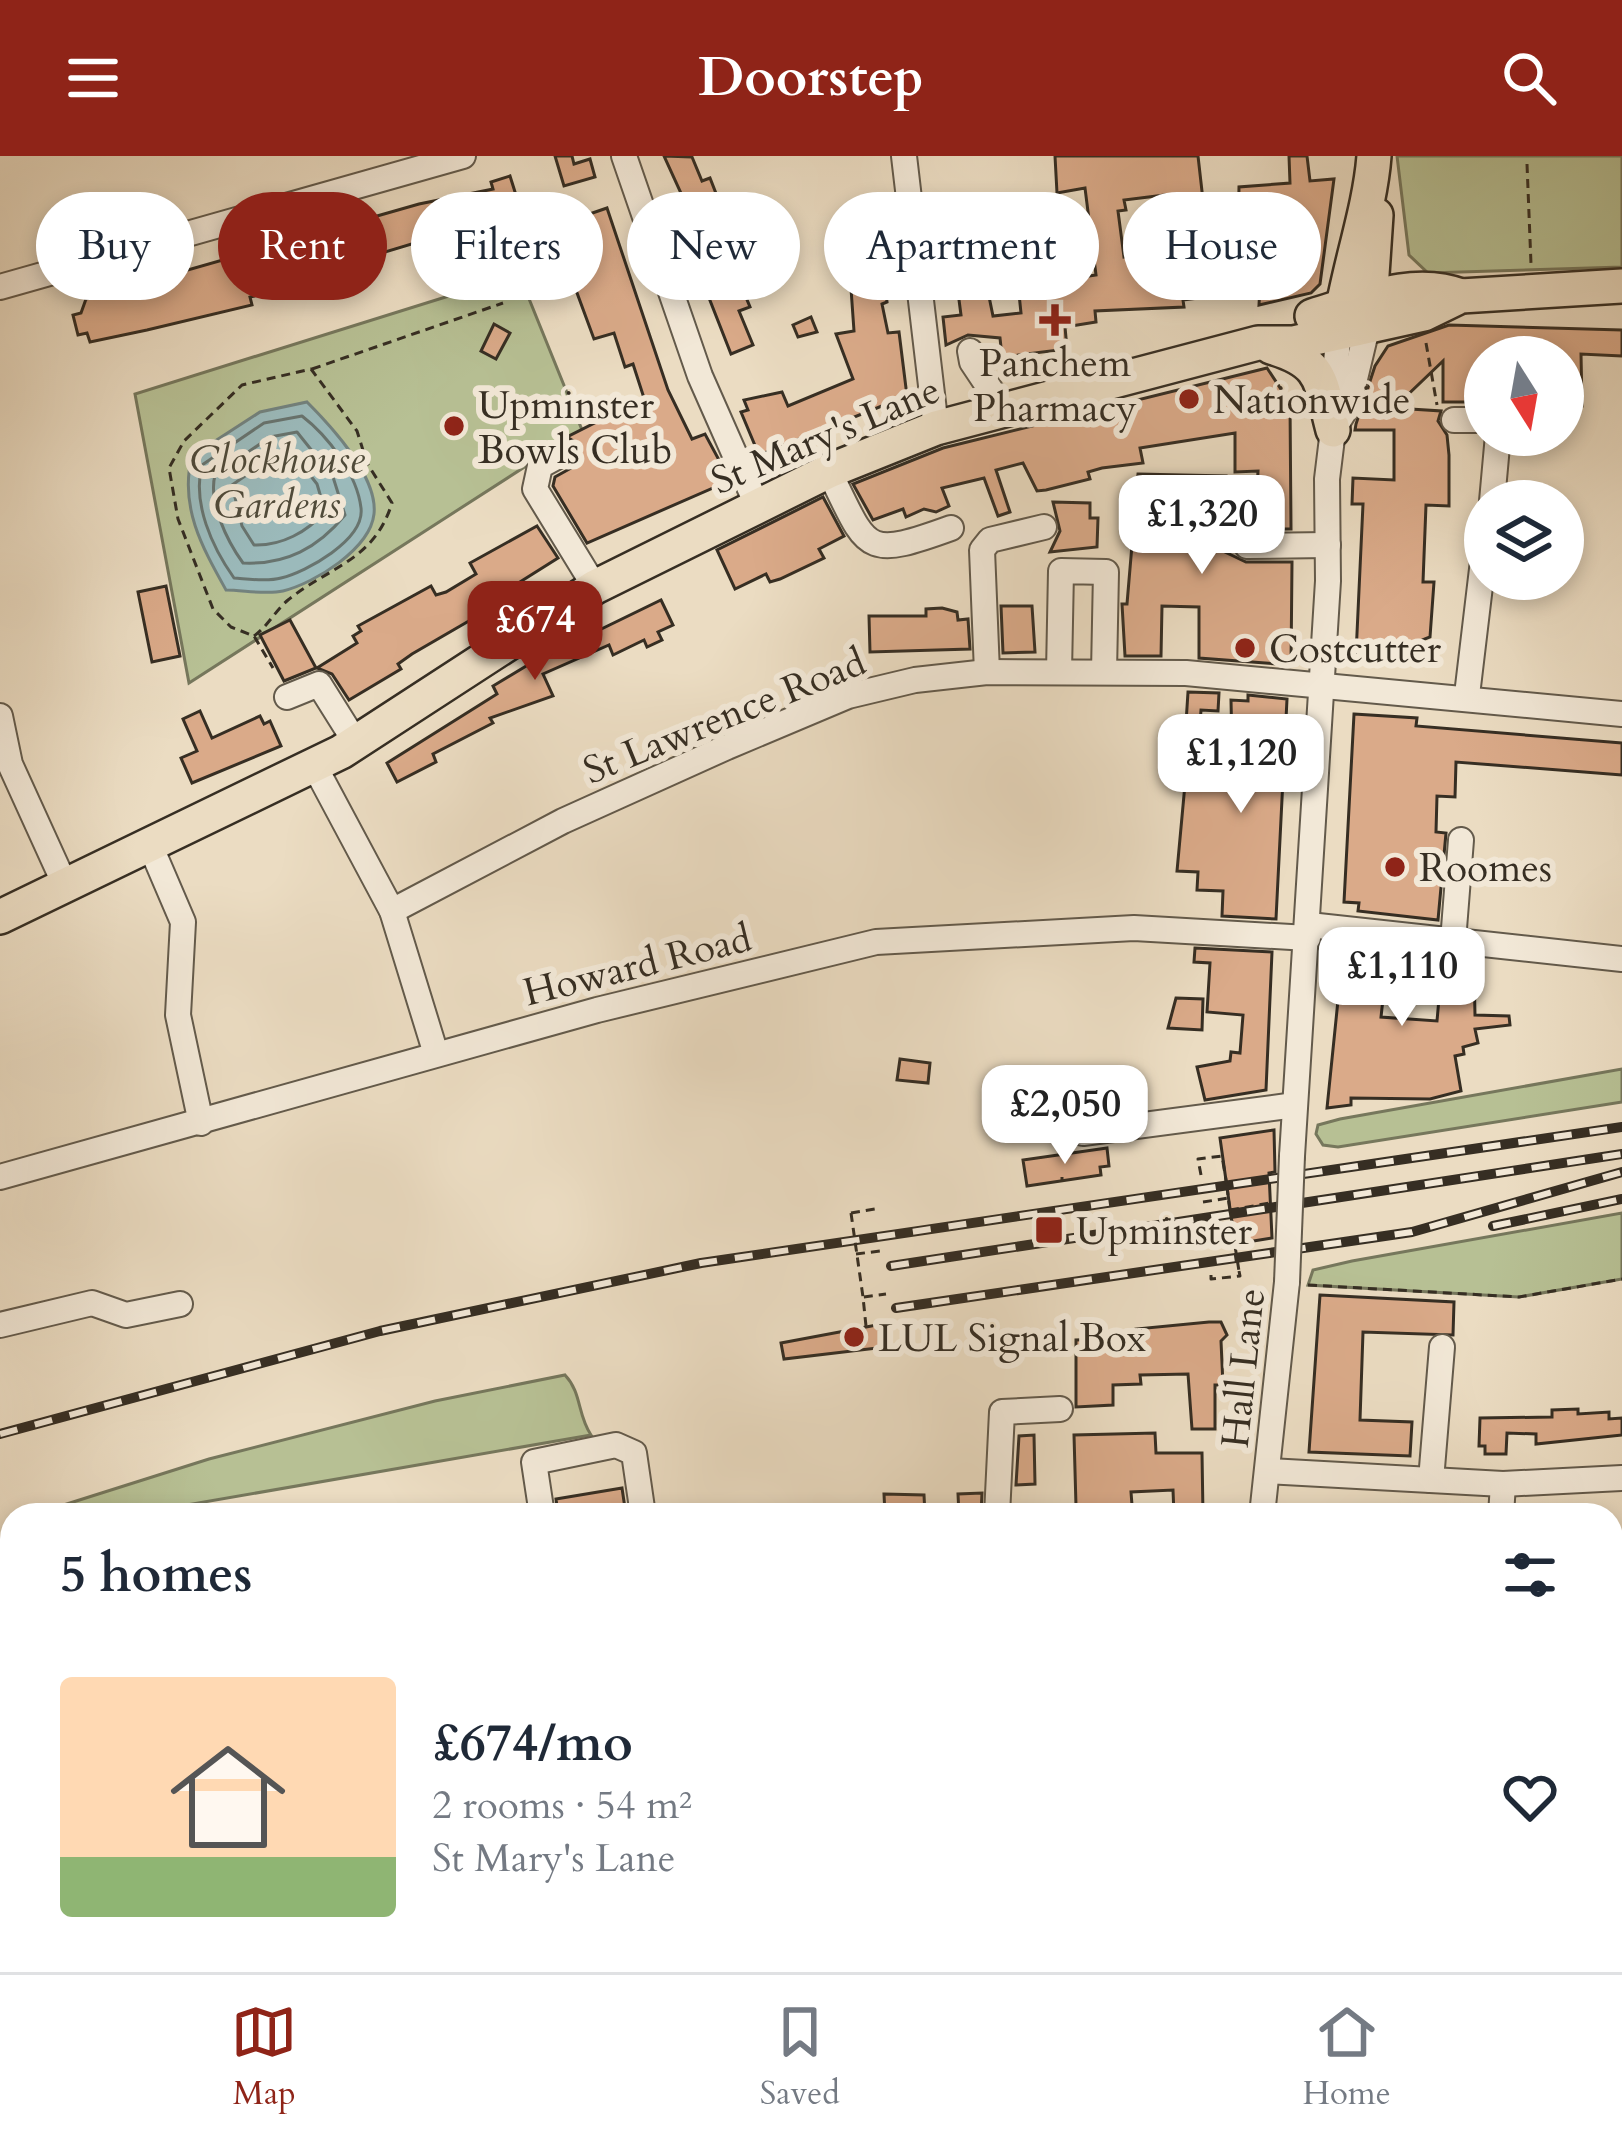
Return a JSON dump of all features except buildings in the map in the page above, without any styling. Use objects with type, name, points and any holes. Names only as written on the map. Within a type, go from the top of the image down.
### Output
[{"type":"main road","points":[[1355,315],[1360,215],[1370,200],[1374,156]]},
{"type":"main road","points":[[1370,200],[1381,211],[1395,264],[1418,290]]},
{"type":"main road","name":"St Mary's Lane","points":[[1355,315],[1418,290],[1441,289],[1461,296],[1622,286]]},
{"type":"main road","name":"St Mary's Lane","points":[[0,917],[356,743],[595,587],[830,471],[936,428],[1264,342],[1288,323],[1440,310],[1461,296]]},
{"type":"main road","points":[[1264,342],[1294,354],[1316,370],[1335,423]]},
{"type":"street","points":[[0,287],[464,156]]},
{"type":"street","points":[[624,156],[700,376],[757,505]]},
{"type":"street","points":[[904,156],[936,428]]},
{"type":"street","name":"Hall Lane","points":[[1264,1503],[1287,1282],[1335,423],[1349,404],[1355,315]]},
{"type":"street","points":[[970,351],[971,362],[1004,410]]},
{"type":"street","points":[[1454,420],[1464,420]]},
{"type":"street","points":[[564,453],[540,466],[536,489],[595,587]]},
{"type":"street","points":[[830,471],[859,532],[877,546],[892,550],[951,528]]},
{"type":"street","points":[[1250,504],[1247,546],[1328,544]]},
{"type":"street","points":[[987,672],[982,550],[990,541],[1044,527]]},
{"type":"street","points":[[1059,672],[1061,572],[1106,572],[1104,672]]},
{"type":"street","points":[[1467,695],[1478,600]]},
{"type":"street","name":"St Lawrence Road","points":[[392,911],[563,820],[848,696],[915,680],[987,672],[1104,672],[1323,683],[1622,714]]},
{"type":"street","points":[[287,697],[319,684],[356,743]]},
{"type":"street","points":[[0,716],[10,764],[65,887]]},
{"type":"street","points":[[314,765],[392,911],[436,1054]]},
{"type":"street","points":[[1453,941],[1461,840]]},
{"type":"street","points":[[150,845],[183,922],[178,1015],[201,1123]]},
{"type":"street","name":"Howard Road","points":[[0,1177],[436,1054],[876,942],[1134,928],[1308,931],[1622,959]]},
{"type":"street","points":[[1012,1116],[1083,1133],[1295,1105]]},
{"type":"street","points":[[0,1325],[92,1303],[126,1315],[180,1304]]},
{"type":"street","points":[[1431,1480],[1442,1347]]},
{"type":"street","points":[[998,1503],[1002,1412],[1060,1409]]},
{"type":"street","points":[[540,1503],[534,1462],[616,1445],[634,1453],[641,1503]]},
{"type":"street","points":[[1268,1471],[1503,1484],[1622,1478]]},
{"type":"street","points":[[1502,1503],[1503,1484]]},
{"type":"path","points":[[1528,164],[1532,290]]},
{"type":"path","points":[[273,668],[254,636],[231,627],[214,609],[178,519],[170,468],[184,441],[242,385],[311,369],[503,303]]},
{"type":"path","points":[[1423,324],[1438,414],[1454,420]]},
{"type":"path","points":[[254,636],[286,601],[354,562],[384,529],[392,503],[368,463],[357,431],[311,369]]},
{"type":"path","points":[[1201,1174],[1198,1159],[1222,1156],[1240,1276],[1211,1277]]},
{"type":"path","points":[[1204,1202],[1228,1198]]},
{"type":"path","points":[[1230,1210],[1291,1200]]},
{"type":"path","points":[[866,1326],[851,1213],[875,1209]]},
{"type":"path","points":[[1207,1245],[1234,1242]]},
{"type":"path","points":[[856,1254],[880,1251]]},
{"type":"path","points":[[1287,1282],[1520,1298],[1622,1279]]},
{"type":"path","points":[[863,1298],[886,1294]]},
{"type":"green space","points":[[1397,156],[1622,156],[1622,267],[1428,273],[1409,255]]},
{"type":"green space","name":"Clockhouse Gardens","points":[[436,300],[530,300],[582,430],[189,683],[135,394]]},
{"type":"green space","points":[[1622,1069],[1622,1102],[1338,1147],[1323,1145],[1316,1134],[1318,1125],[1340,1119]]},
{"type":"green space","points":[[1622,1213],[1622,1279],[1519,1297],[1308,1285],[1313,1270],[1352,1261]]},
{"type":"green space","points":[[565,1375],[591,1435],[198,1503],[70,1503],[209,1459],[435,1401]]},
{"type":"water","points":[[307,402],[340,438],[369,484],[374,514],[370,527],[339,563],[296,587],[269,593],[226,590],[201,542],[191,509],[192,456],[260,412]]},
{"type":"railway","points":[[0,1434],[380,1331],[701,1263],[1622,1127]]},
{"type":"railway","points":[[891,1266],[1622,1154]]},
{"type":"railway","points":[[896,1308],[1412,1232],[1622,1172]]},
{"type":"railway","points":[[1493,1226],[1622,1199]]},
{"type":"place","name":"Panchem Pharmacy","points":[[1055,320]]},
{"type":"place","name":"Nationwide","points":[[1189,399]]},
{"type":"place","name":"Upminster Bowls Club","points":[[454,426]]},
{"type":"place","name":"Costcutter","points":[[1245,648]]},
{"type":"place","name":"Roomes","points":[[1395,867]]},
{"type":"place","name":"Upminster","points":[[1049,1230]]},
{"type":"place","name":"LUL Signal Box","points":[[854,1337]]}]
